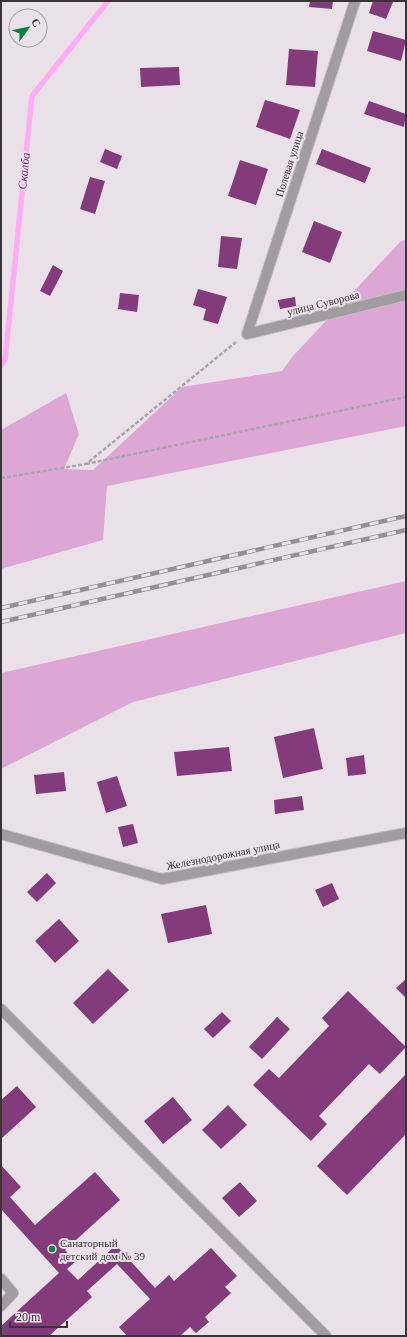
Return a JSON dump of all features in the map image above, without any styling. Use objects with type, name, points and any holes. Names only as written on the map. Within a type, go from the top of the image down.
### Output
[{"type":"street","name":"Полевая улица","points":[[246,334],[355,1]]},
{"type":"street","name":"улица Суворова","points":[[246,334],[406,295]]},
{"type":"street","name":"Железнодорожная улица","points":[[1,834],[162,879],[406,833]]},
{"type":"street","points":[[1,1009],[326,1336]]},
{"type":"street","points":[[1,1279],[14,1293],[1,1306]]},
{"type":"path","points":[[86,464],[246,334]]},
{"type":"path","points":[[1,478],[86,464],[406,397]]},
{"type":"shaded area","points":[[406,240],[406,426],[107,486],[103,540],[1,569],[1,430],[66,393],[79,434],[64,469],[93,470],[182,387],[282,371],[293,356],[401,241]]},
{"type":"shaded area","points":[[406,581],[406,633],[133,702],[1,769],[1,673]]},
{"type":"building","points":[[310,1],[333,1],[332,9],[309,7]]},
{"type":"building","points":[[373,1],[393,2],[386,19],[369,13]]},
{"type":"building","points":[[373,31],[406,40],[401,61],[367,51]]},
{"type":"building","points":[[289,49],[318,51],[315,87],[286,85]]},
{"type":"building","points":[[179,67],[180,85],[141,87],[140,68]]},
{"type":"building","points":[[265,100],[300,110],[290,139],[256,127]]},
{"type":"building","points":[[369,101],[406,114],[404,127],[364,114]]},
{"type":"building","points":[[105,149],[122,156],[117,169],[100,162]]},
{"type":"building","points":[[322,149],[371,168],[365,183],[316,164]]},
{"type":"building","points":[[240,160],[268,169],[256,205],[228,196]]},
{"type":"building","points":[[90,177],[105,181],[95,214],[80,209]]},
{"type":"building","points":[[314,221],[342,232],[330,263],[302,252]]},
{"type":"building","points":[[221,236],[242,238],[237,269],[218,267]]},
{"type":"building","points":[[53,265],[63,271],[50,296],[40,291]]},
{"type":"building","points":[[198,289],[227,297],[218,324],[203,320],[206,309],[193,305]]},
{"type":"building","points":[[120,293],[139,295],[137,312],[118,309]]},
{"type":"building","points":[[295,297],[296,306],[280,309],[278,300]]},
{"type":"building","points":[[314,728],[323,769],[283,778],[274,737]]},
{"type":"building","points":[[229,747],[232,771],[177,776],[174,752]]},
{"type":"building","points":[[364,755],[366,774],[348,776],[346,758]]},
{"type":"building","points":[[64,772],[66,791],[36,794],[34,775]]},
{"type":"building","points":[[117,776],[127,806],[106,813],[97,782]]},
{"type":"building","points":[[302,796],[304,810],[275,814],[274,800]]},
{"type":"building","points":[[133,824],[138,843],[123,847],[118,827]]},
{"type":"building","points":[[47,873],[56,883],[37,902],[27,892]]},
{"type":"building","points":[[332,883],[339,899],[323,907],[315,890]]},
{"type":"building","points":[[206,905],[212,934],[168,943],[161,914]]},
{"type":"building","points":[[59,919],[79,941],[55,963],[35,941]]},
{"type":"building","points":[[108,969],[129,990],[93,1024],[73,1003]]},
{"type":"building","points":[[406,979],[406,998],[396,988]]},
{"type":"building","points":[[348,991],[406,1047],[380,1074],[369,1064],[319,1116],[327,1124],[311,1141],[253,1085],[269,1069],[279,1078],[329,1026],[322,1018]]},
{"type":"building","points":[[222,1012],[231,1021],[213,1038],[204,1029]]},
{"type":"building","points":[[277,1017],[290,1029],[262,1059],[249,1047]]},
{"type":"building","points":[[406,1074],[406,1134],[347,1195],[317,1166]]},
{"type":"building","points":[[17,1086],[36,1107],[1,1139],[1,1100]]},
{"type":"building","points":[[173,1097],[192,1120],[163,1144],[144,1121]]},
{"type":"building","points":[[228,1105],[247,1125],[221,1149],[202,1130]]},
{"type":"building","name":"Санаторный детский дом № 39","points":[[1,1165],[21,1187],[10,1197],[35,1225],[95,1172],[120,1200],[65,1250],[75,1262],[67,1269],[78,1280],[116,1245],[155,1288],[169,1275],[174,1281],[211,1248],[237,1276],[225,1287],[231,1293],[205,1317],[209,1322],[196,1333],[190,1327],[180,1336],[127,1336],[119,1327],[150,1299],[117,1264],[87,1291],[92,1297],[49,1336],[1,1336],[1,1326],[59,1273],[1,1209]]},
{"type":"building","points":[[240,1182],[257,1201],[239,1217],[222,1198]]},
{"type":"waterway","name":"Скалба","points":[[1,365],[5,360],[32,96],[108,1]]},
{"type":"railway","points":[[1,608],[406,516]]},
{"type":"railway","points":[[1,622],[406,530]]},
{"type":"place","name":"Санаторный детский дом № 39","points":[[52,1249]]}]
